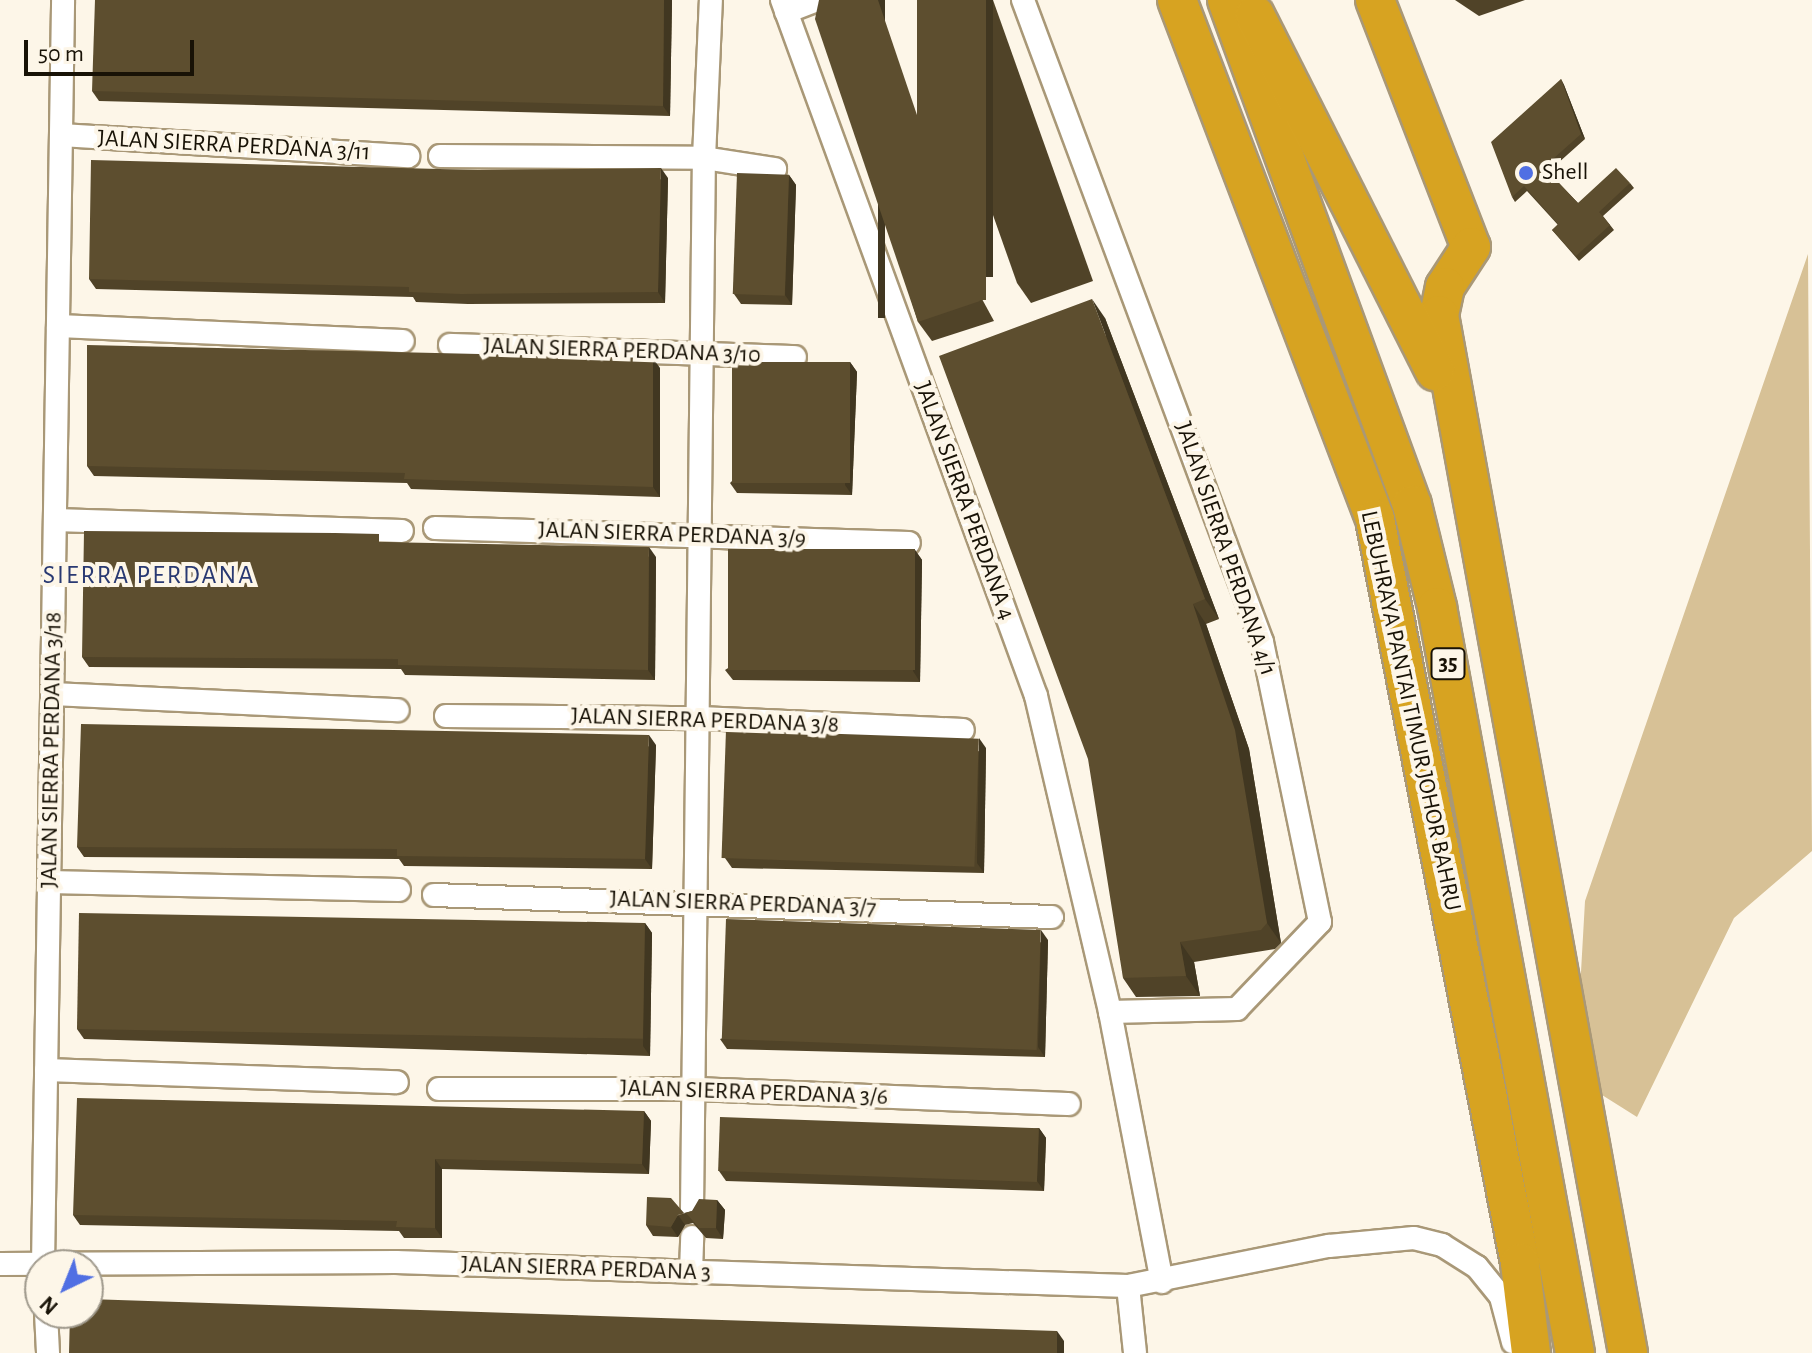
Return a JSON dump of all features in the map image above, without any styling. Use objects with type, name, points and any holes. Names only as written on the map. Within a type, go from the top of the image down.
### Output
[{"type":"highway","points":[[1164,0],[1209,94]]},
{"type":"highway","name":"LEBUHRAYA PANTAI TIMUR JOHOR BAHRU","points":[[1177,0],[1209,94],[1375,519],[1520,1263],[1531,1353]]},
{"type":"highway","name":"LEBUHRAYA PANTAI TIMUR JOHOR BAHRU","points":[[1227,0],[1412,505],[1437,607],[1575,1353]]},
{"type":"highway","points":[[1248,0],[1455,413]]},
{"type":"highway","points":[[1375,0],[1471,247],[1445,287],[1439,309],[1455,413],[1628,1353]]},
{"type":"street","name":"JALAN SIERRA PERDANA 3/18","points":[[43,1249],[63,0]]},
{"type":"street","points":[[692,1209],[703,536],[704,158],[711,0]]},
{"type":"street","points":[[784,6],[818,0]]},
{"type":"street","name":"JALAN SIERRA PERDANA 4/1","points":[[1023,0],[1262,642],[1320,922],[1237,1009],[1110,1012]]},
{"type":"street","name":"JALAN SIERRA PERDANA 4","points":[[784,6],[1036,696],[1110,1012],[1162,1282]]},
{"type":"street","name":"JALAN SIERRA PERDANA 3/11","points":[[61,135],[408,156]]},
{"type":"street","points":[[440,156],[704,158],[775,169]]},
{"type":"street","points":[[58,326],[403,341]]},
{"type":"street","name":"JALAN SIERRA PERDANA 3/10","points":[[450,345],[795,357]]},
{"type":"street","points":[[55,520],[402,531]]},
{"type":"street","name":"JALAN SIERRA PERDANA 3/9","points":[[435,528],[909,543]]},
{"type":"street","points":[[53,694],[398,710]]},
{"type":"street","name":"JALAN SIERRA PERDANA 3/8","points":[[446,716],[700,718],[963,730]]},
{"type":"street","points":[[49,882],[399,890]]},
{"type":"street","name":"JALAN SIERRA PERDANA 3/7","points":[[434,895],[697,901],[1052,917]]},
{"type":"street","points":[[46,1070],[397,1082]]},
{"type":"street","name":"JALAN SIERRA PERDANA 3/6","points":[[439,1089],[694,1089],[1069,1104]]},
{"type":"street","points":[[691,1272],[692,1237]]},
{"type":"street","name":"JALAN SIERRA PERDANA 3","points":[[104,1263],[396,1262],[1128,1286],[1162,1282],[1329,1246],[1414,1238],[1460,1254],[1501,1297],[1515,1353]]},
{"type":"street","name":"JALAN SIERRA PERDANA 3","points":[[0,1264],[24,1263]]},
{"type":"street","points":[[1128,1286],[1135,1353]]},
{"type":"street","points":[[47,1329],[48,1353]]},
{"type":"shaded area","points":[[1808,254],[1812,851],[1734,918],[1637,1117],[1575,1078],[1585,901]]},
{"type":"building","points":[[95,0],[664,0],[663,106],[92,91]]},
{"type":"building","points":[[819,0],[878,0],[980,301],[918,322],[815,19]]},
{"type":"building","points":[[917,0],[986,0],[986,300],[917,300]]},
{"type":"building","name":"Shell","points":[[1561,79],[1581,134],[1544,167],[1578,203],[1616,168],[1630,183],[1599,212],[1610,225],[1576,256],[1552,230],[1558,224],[1524,186],[1512,197],[1491,142]]},
{"type":"building","points":[[91,160],[478,170],[661,168],[658,292],[461,294],[409,292],[409,287],[89,279]]},
{"type":"building","points":[[737,173],[789,175],[785,296],[733,294]]},
{"type":"building","points":[[1092,299],[1205,599],[1193,604],[1235,730],[1267,923],[1261,930],[1180,942],[1186,976],[1123,978],[1088,759],[939,356]]},
{"type":"building","points":[[87,345],[653,358],[653,487],[404,479],[405,473],[87,466]]},
{"type":"building","points":[[732,362],[850,362],[850,483],[732,483]]},
{"type":"building","points":[[84,531],[379,534],[379,542],[649,547],[648,670],[398,665],[398,659],[82,657]]},
{"type":"building","points":[[728,549],[915,549],[915,670],[728,670]]},
{"type":"building","points":[[81,724],[649,735],[645,859],[397,856],[397,849],[77,847]]},
{"type":"building","points":[[726,730],[979,739],[974,867],[722,858]]},
{"type":"building","points":[[79,913],[645,923],[643,1039],[77,1029]]},
{"type":"building","points":[[726,919],[1041,930],[1037,1050],[722,1039]]},
{"type":"building","points":[[77,1098],[644,1111],[642,1164],[435,1159],[435,1228],[396,1227],[397,1221],[73,1215]]},
{"type":"building","points":[[720,1117],[1039,1128],[1037,1182],[718,1171]]},
{"type":"building","points":[[647,1197],[671,1198],[684,1213],[692,1211],[699,1199],[717,1200],[716,1228],[699,1228],[686,1213],[678,1215],[671,1227],[646,1225]]},
{"type":"building","points":[[104,1300],[1057,1331],[1057,1353],[69,1353],[70,1329],[104,1329]]},
{"type":"place","name":"Shell","points":[[1526,173]]},
{"type":"district","name":"SIERRA PERDANA","points":[[149,576]]}]
